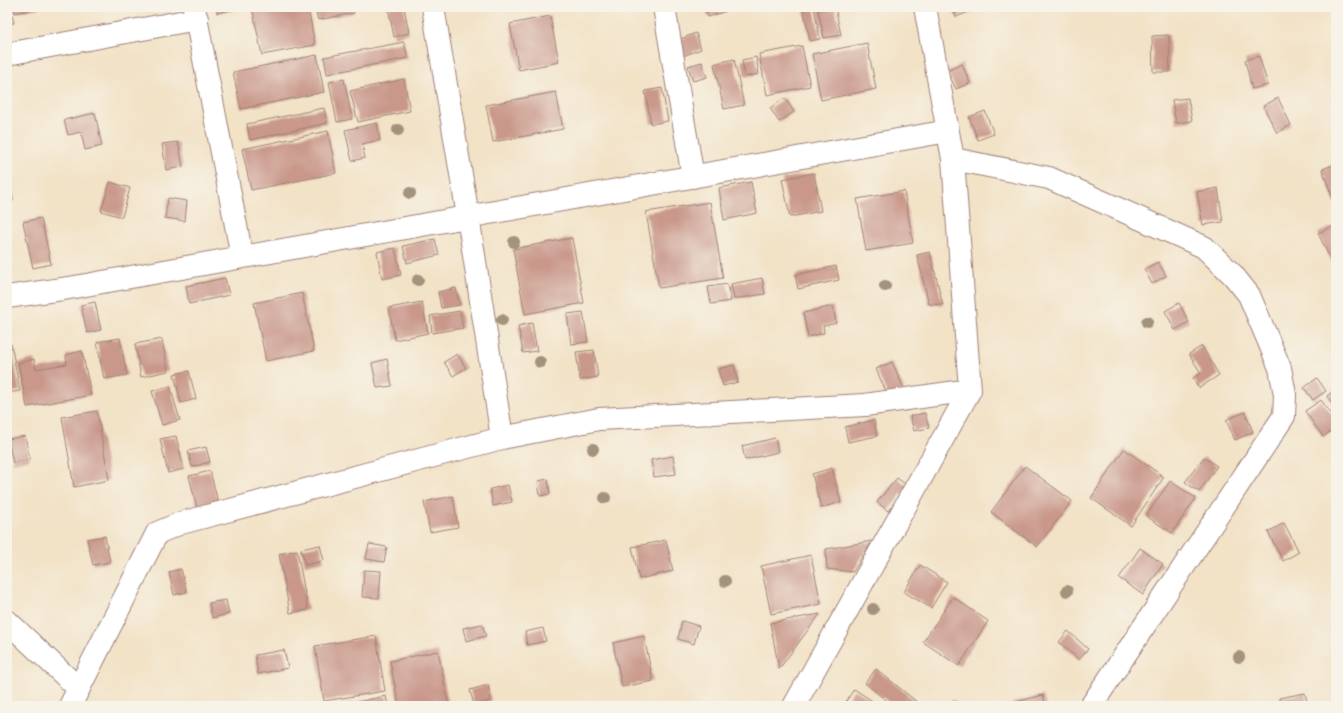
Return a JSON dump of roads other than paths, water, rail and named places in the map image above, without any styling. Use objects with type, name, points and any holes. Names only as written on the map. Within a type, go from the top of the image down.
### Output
[{"type":"street","points":[[433,7],[468,216],[502,438]]},
{"type":"street","points":[[664,7],[693,176]]},
{"type":"street","points":[[794,706],[970,390],[953,159],[926,7]]},
{"type":"street","points":[[7,54],[195,13],[242,257]]},
{"type":"street","points":[[7,297],[69,288],[948,131]]},
{"type":"street","points":[[953,159],[1049,178],[1204,247],[1233,275],[1248,296],[1280,368],[1285,395],[1284,416],[1091,706]]},
{"type":"street","points":[[7,621],[74,698],[157,533],[181,523],[502,438],[599,419],[865,405],[970,390]]}]
